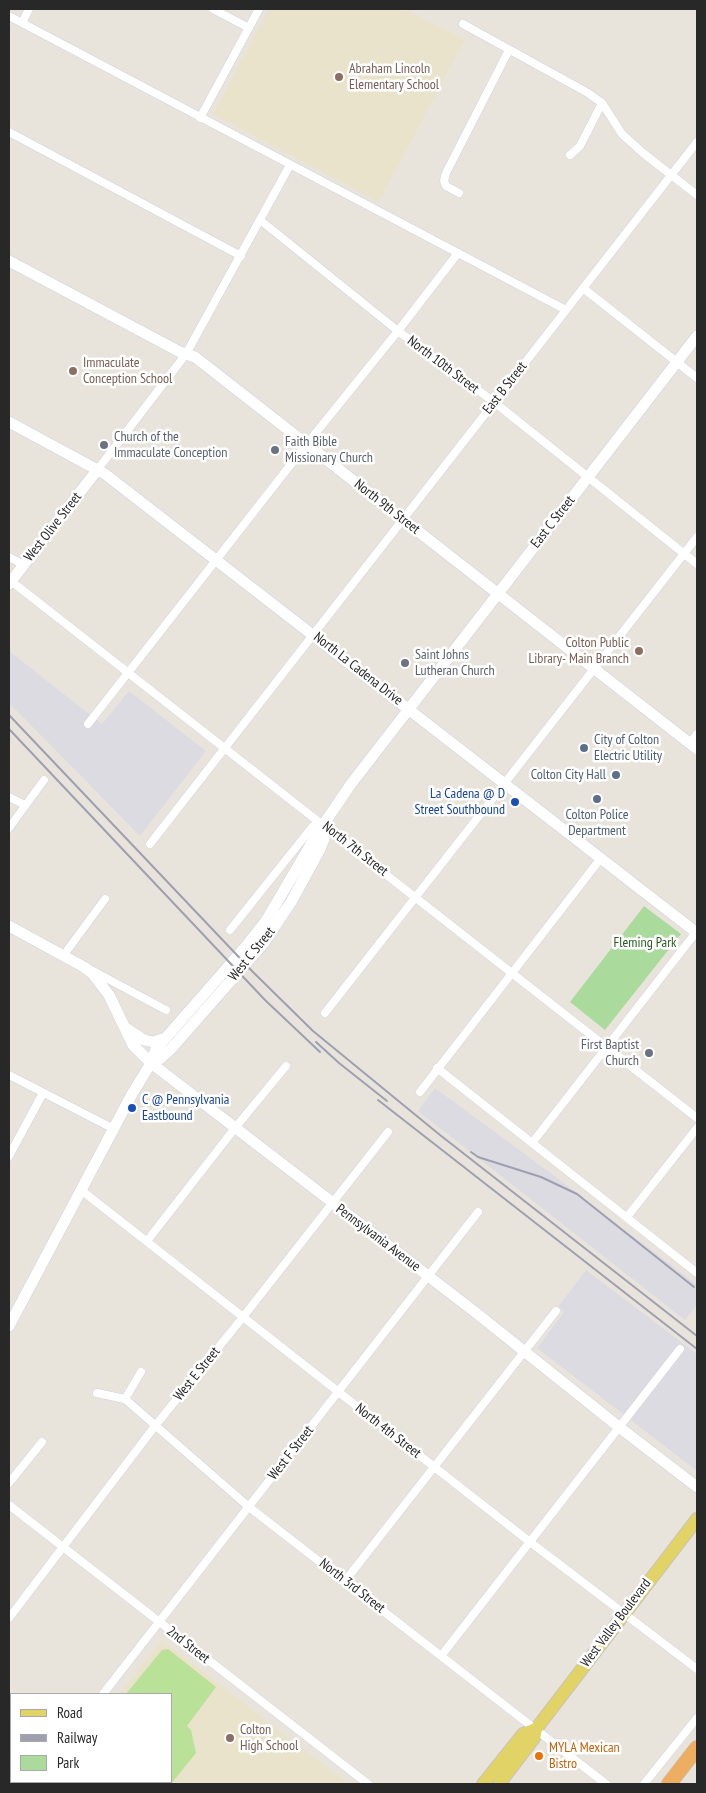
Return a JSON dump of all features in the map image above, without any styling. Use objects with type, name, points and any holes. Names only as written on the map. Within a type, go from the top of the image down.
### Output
[{"type":"highway","points":[[669,1784],[697,1748]]},
{"type":"main road","name":"West Valley Boulevard","points":[[499,1784],[534,1738],[536,1729],[697,1519]]},
{"type":"main road","name":"West Valley Boulevard","points":[[483,1784],[523,1734],[536,1729]]},
{"type":"street","points":[[22,23],[29,9]]},
{"type":"street","points":[[213,9],[249,28]]},
{"type":"street","points":[[200,118],[259,9]]},
{"type":"street","points":[[9,16],[566,310]]},
{"type":"street","points":[[463,24],[588,93],[602,103],[622,134],[643,154],[697,195]]},
{"type":"street","points":[[459,193],[446,186],[444,181],[446,173],[509,50]]},
{"type":"street","points":[[570,155],[580,146],[602,103]]},
{"type":"street","points":[[9,132],[241,256]]},
{"type":"street","name":"East B Street","points":[[150,844],[697,142]]},
{"type":"street","points":[[98,469],[186,354],[290,165]]},
{"type":"street","name":"North 10th Street","points":[[260,220],[398,331],[494,402],[697,564]]},
{"type":"street","points":[[88,724],[218,560],[306,444],[398,331],[458,253]]},
{"type":"street","name":"North 9th Street","points":[[9,261],[194,358],[594,668],[695,742]]},
{"type":"street","points":[[584,288],[697,378]]},
{"type":"street","name":"East C Street","points":[[409,709],[697,336]]},
{"type":"street","name":"North La Cadena Drive","points":[[9,422],[98,469],[314,634],[697,932]]},
{"type":"street","name":"West Olive Street","points":[[10,583],[98,469]]},
{"type":"street","points":[[325,1013],[697,537]]},
{"type":"street","points":[[9,556],[24,565]]},
{"type":"street","name":"North 7th Street","points":[[10,583],[129,673],[697,1118]]},
{"type":"street","name":"West C Street","points":[[9,1326],[132,1094],[151,1063],[156,1050],[266,921],[317,834],[351,784],[409,709]]},
{"type":"street","points":[[9,828],[44,780]]},
{"type":"street","points":[[9,797],[26,806]]},
{"type":"street","points":[[230,930],[313,826],[324,825]]},
{"type":"street","name":"West C Street","points":[[151,1063],[161,1058],[170,1049],[263,944],[291,902],[322,844],[324,825]]},
{"type":"street","points":[[420,1092],[601,858]]},
{"type":"street","points":[[63,956],[105,900]]},
{"type":"street","name":"Pennsylvania Avenue","points":[[9,926],[166,1010]]},
{"type":"street","points":[[532,1143],[697,932]]},
{"type":"street","name":"Pennsylvania Avenue","points":[[84,967],[99,981],[108,995],[133,1045],[139,1053],[697,1487]]},
{"type":"street","points":[[124,1028],[144,1040],[153,1042],[166,1038]]},
{"type":"street","points":[[147,1241],[286,1066]]},
{"type":"street","points":[[437,1068],[697,1273]]},
{"type":"street","points":[[9,1075],[114,1129]]},
{"type":"street","points":[[9,1156],[43,1093]]},
{"type":"street","points":[[627,1217],[697,1128]]},
{"type":"street","name":"West E Street","points":[[9,1618],[155,1426],[388,1132]]},
{"type":"street","name":"North 4th Street","points":[[81,1190],[530,1542],[697,1670]]},
{"type":"street","name":"West F Street","points":[[105,1693],[478,1212]]},
{"type":"street","points":[[345,1581],[556,1311]]},
{"type":"street","points":[[441,1656],[680,1349]]},
{"type":"street","points":[[125,1399],[141,1372]]},
{"type":"street","name":"North 3rd Street","points":[[97,1393],[125,1399],[249,1507],[606,1784]]},
{"type":"street","points":[[9,1483],[42,1442]]},
{"type":"street","name":"2nd Street","points":[[9,1505],[368,1784]]},
{"type":"street","points":[[644,1784],[697,1718]]},
{"type":"shaded area","name":"Abraham Lincoln Elementary School","points":[[269,9],[405,9],[465,40],[379,202],[213,114]]},
{"type":"shaded area","points":[[9,651],[102,724],[129,691],[206,751],[140,836],[9,703]]},
{"type":"shaded area","points":[[435,1088],[552,1174],[697,1285],[697,1305],[685,1320],[418,1111]]},
{"type":"shaded area","points":[[586,1270],[697,1354],[697,1471],[537,1348],[564,1312],[558,1307]]},
{"type":"shaded area","name":"Colton High School","points":[[162,1640],[349,1784],[48,1784],[172,1783],[172,1693],[120,1693]]},
{"type":"green space","name":"Fleming Park","points":[[644,906],[681,934],[605,1030],[570,1002]]},
{"type":"green space","points":[[168,1649],[216,1687],[187,1726],[191,1730],[196,1753],[172,1783],[172,1693],[127,1693],[162,1650]]},
{"type":"green space","points":[[140,1783],[172,1783],[171,1784]]},
{"type":"railway","points":[[9,715],[253,972],[313,1031],[440,1135],[697,1336]]},
{"type":"railway","points":[[9,729],[265,1000],[320,1052]]},
{"type":"railway","points":[[316,1042],[387,1101]]},
{"type":"railway","points":[[378,1100],[697,1349]]},
{"type":"railway","points":[[471,1152],[478,1157],[541,1177],[577,1194],[694,1287]]},
{"type":"place","name":"Abraham Lincoln Elementary School","points":[[339,77]]},
{"type":"place","name":"Immaculate Conception School","points":[[73,371]]},
{"type":"place","name":"Church of the Immaculate Conception","points":[[104,445]]},
{"type":"place","name":"Faith Bible Missionary Church","points":[[275,450]]},
{"type":"place","name":"Colton Public Library- Main Branch","points":[[639,651]]},
{"type":"place","name":"Saint Johns Lutheran Church","points":[[405,663]]},
{"type":"place","name":"City of Colton Electric Utility","points":[[584,748]]},
{"type":"place","name":"Colton City Hall","points":[[616,775]]},
{"type":"place","name":"Colton Police Department","points":[[597,799]]},
{"type":"place","name":"La Cadena @ D Street Southbound","points":[[515,802]]},
{"type":"place","name":"First Baptist Church","points":[[649,1053]]},
{"type":"place","name":"C @ Pennsylvania Eastbound","points":[[132,1108]]},
{"type":"place","name":"Colton High School","points":[[230,1738]]},
{"type":"place","name":"MYLA Mexican Bistro","points":[[539,1756]]}]
